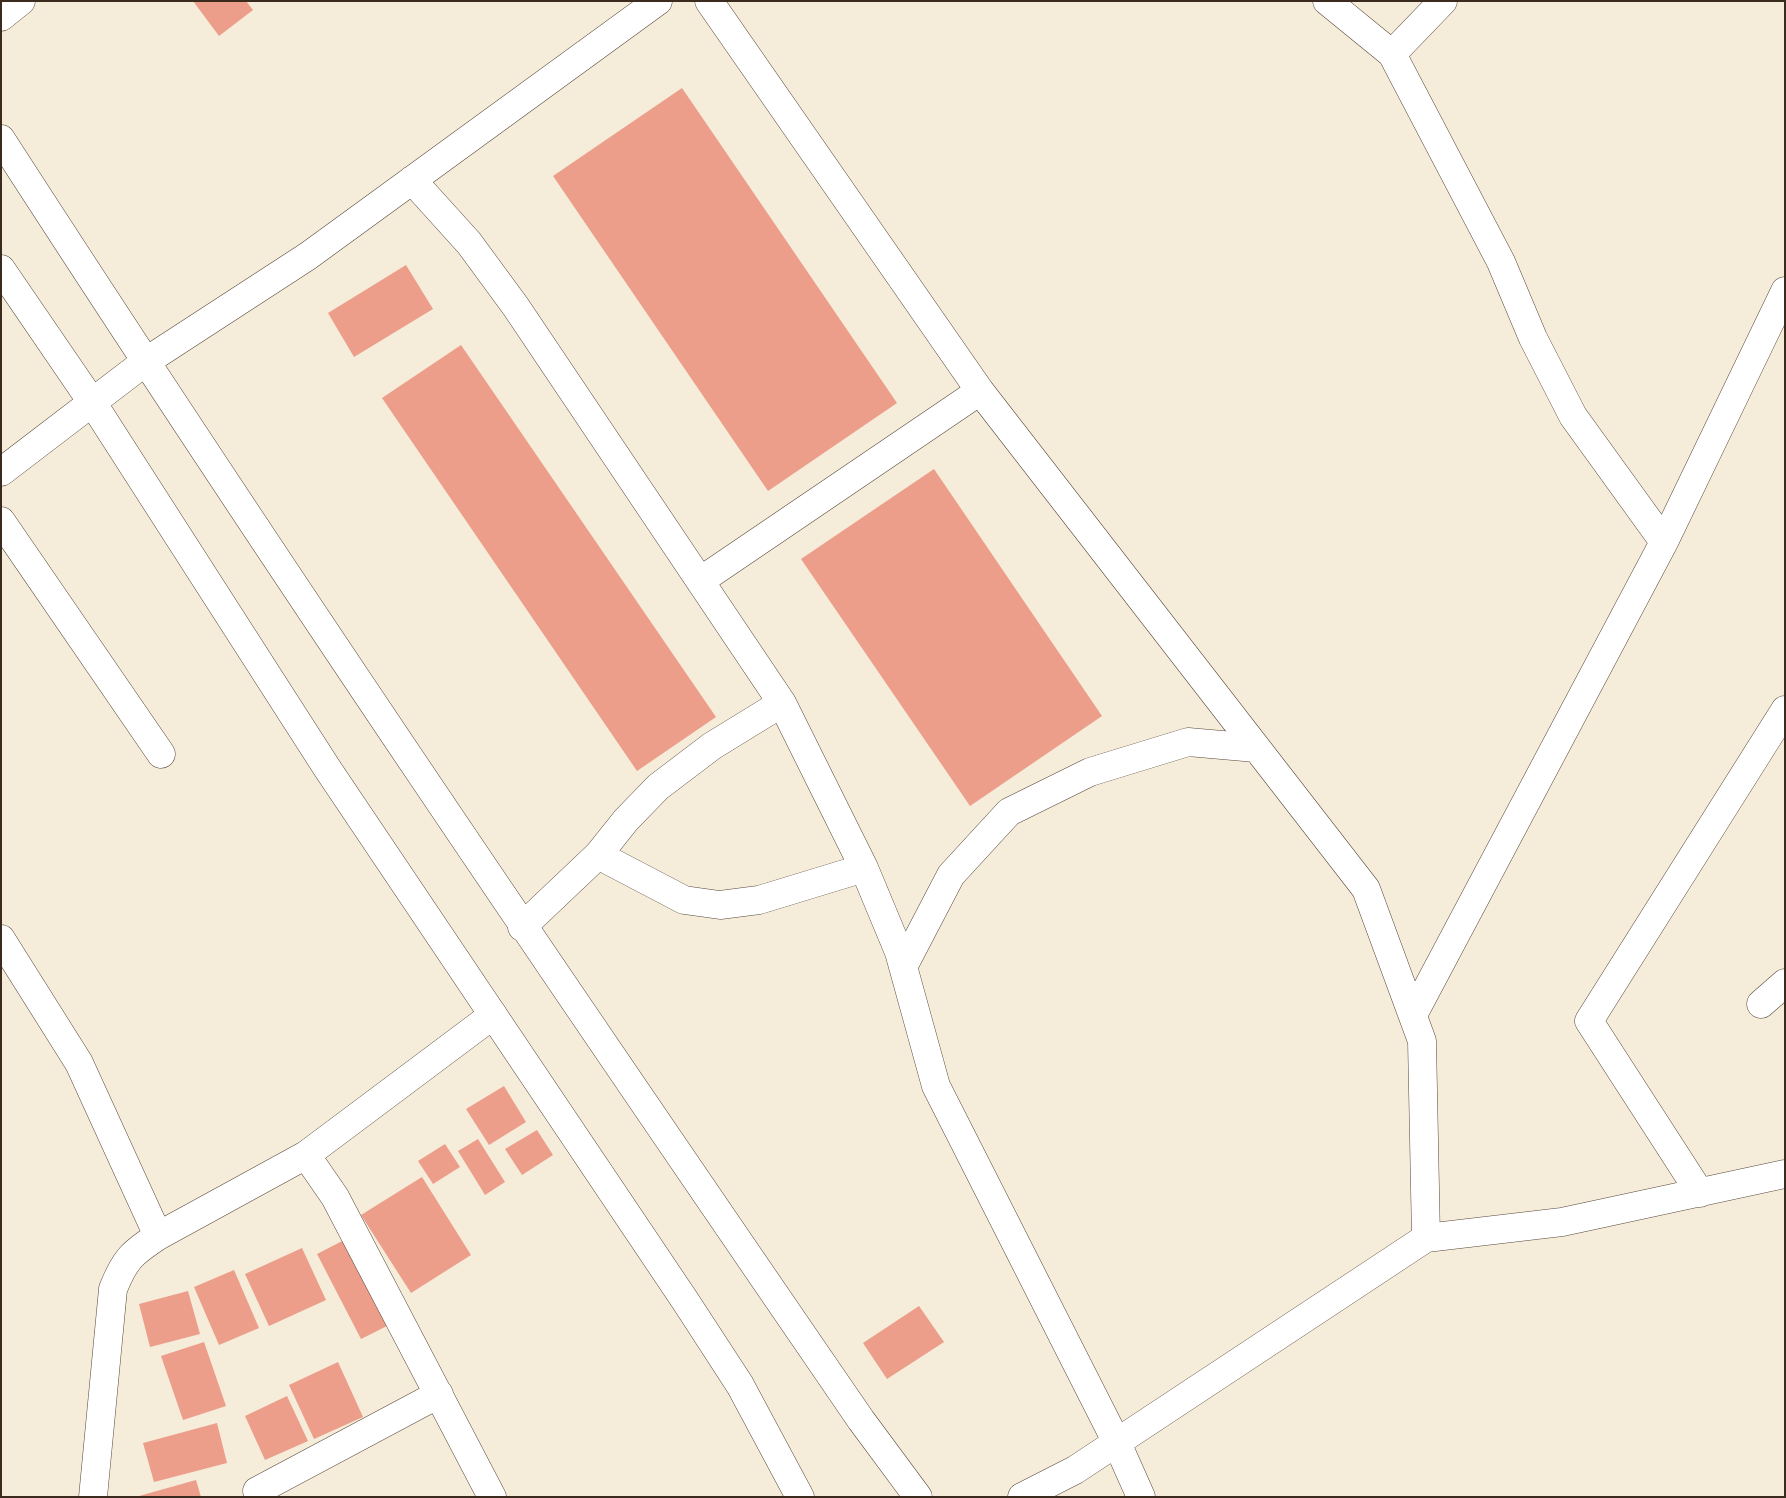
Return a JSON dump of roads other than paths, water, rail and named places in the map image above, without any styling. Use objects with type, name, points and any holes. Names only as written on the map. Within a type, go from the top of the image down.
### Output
[{"type":"street","points":[[1,17],[21,1]]},
{"type":"street","points":[[1,472],[145,362],[308,256],[658,1]]},
{"type":"street","points":[[709,1],[980,391],[1366,889],[1422,1041],[1426,1238]]},
{"type":"street","points":[[1327,1],[1392,54],[1501,262],[1532,338],[1568,408],[1664,542]]},
{"type":"street","points":[[1392,54],[1443,1]]},
{"type":"street","points":[[1,139],[145,362],[522,927],[855,1412],[918,1497]]},
{"type":"street","points":[[412,180],[468,243],[516,307],[782,702],[864,868],[903,967],[936,1086],[1117,1442],[1141,1497]]},
{"type":"street","points":[[1,269],[92,402],[328,768],[630,1216],[740,1385],[800,1497]]},
{"type":"street","points":[[1413,1016],[1664,542],[1785,291]]},
{"type":"street","points":[[700,581],[980,391]]},
{"type":"street","points":[[1,521],[161,754]]},
{"type":"street","points":[[522,927],[598,855],[626,820],[671,776],[712,746],[782,702]]},
{"type":"street","points":[[1700,1192],[1589,1020],[1785,710]]},
{"type":"street","points":[[903,967],[951,875],[1009,812],[1090,772],[1188,742],[1256,748]]},
{"type":"street","points":[[598,855],[684,900],[720,905],[759,900],[864,868]]},
{"type":"street","points":[[1,939],[79,1063],[158,1236]]},
{"type":"street","points":[[1761,1004],[1785,983]]},
{"type":"street","points":[[93,1497],[113,1289],[121,1269],[134,1251],[306,1155],[494,1015]]},
{"type":"street","points":[[306,1155],[334,1197],[492,1497]]},
{"type":"street","points":[[1022,1497],[1075,1470],[1426,1238],[1562,1222],[1785,1174]]},
{"type":"street","points":[[257,1492],[439,1394]]},
{"type":"street","points":[[1046,1497],[1075,1470]]}]
